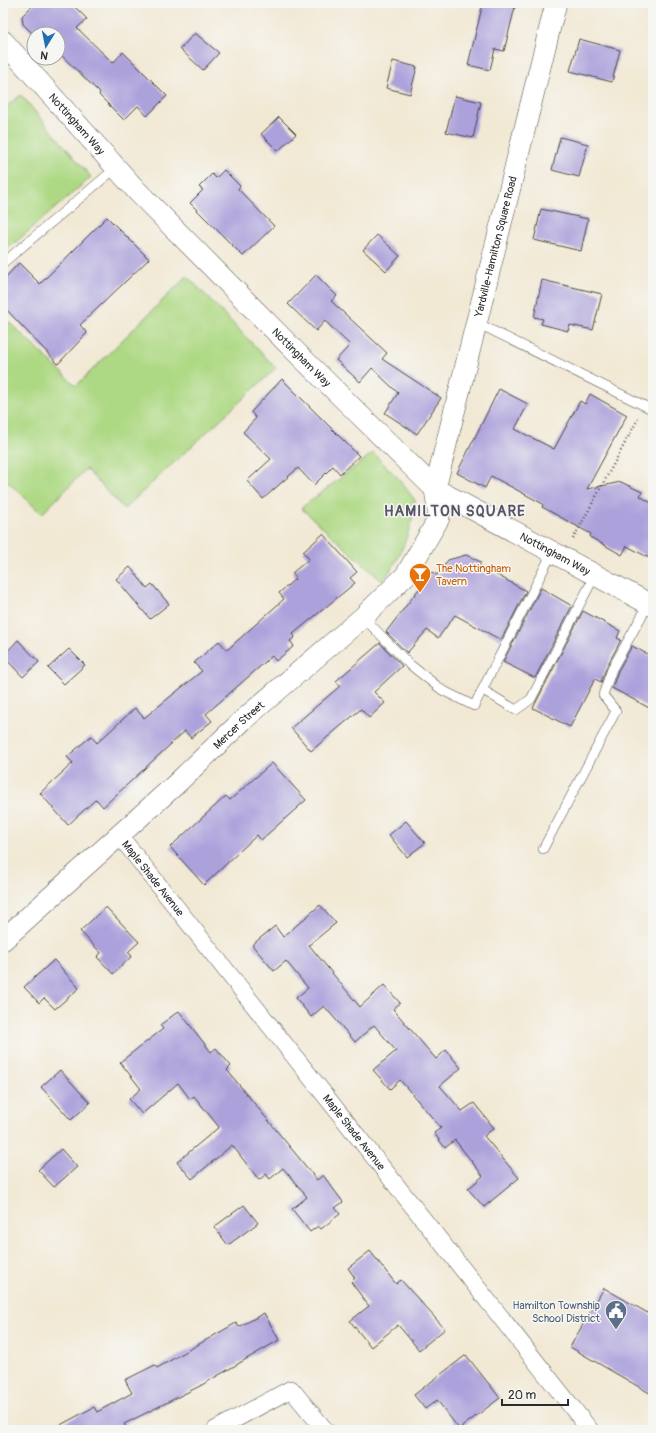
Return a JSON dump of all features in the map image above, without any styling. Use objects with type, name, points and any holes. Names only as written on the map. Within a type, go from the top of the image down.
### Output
[{"type":"street","name":"Yardville-Hamilton Square Road","points":[[435,489],[556,3]]},
{"type":"street","name":"Nottingham Way","points":[[3,41],[117,167],[300,356],[435,489],[651,605]]},
{"type":"street","name":"Mercer Street","points":[[3,940],[243,720],[363,617],[406,575],[439,518],[435,489]]},
{"type":"street","name":"Maple Shade Avenue","points":[[119,835],[590,1430]]},
{"type":"street","points":[[215,1430],[291,1389],[325,1430]]},
{"type":"lane","points":[[3,263],[117,167]]},
{"type":"lane","points":[[477,323],[653,410]]},
{"type":"lane","points":[[363,617],[408,663],[442,690],[474,706],[557,555]]},
{"type":"lane","points":[[483,690],[516,710],[531,699],[594,575]]},
{"type":"lane","points":[[543,849],[616,711],[603,695],[612,669],[651,605]]},
{"type":"path","points":[[557,555],[644,406]]},
{"type":"green space","points":[[21,95],[91,177],[3,253],[3,109]]},
{"type":"green space","points":[[187,276],[276,368],[124,509],[86,469],[42,514],[3,477],[3,328],[9,322],[76,386]]},
{"type":"green space","points":[[373,453],[397,477],[415,500],[409,531],[400,554],[382,581],[301,508]]},
{"type":"building","points":[[35,3],[71,3],[87,19],[77,28],[113,63],[123,52],[167,96],[147,116],[138,106],[124,120],[99,95],[100,93],[66,60],[66,26],[26,27],[23,24],[22,16]]},
{"type":"building","points":[[483,3],[516,3],[504,51],[495,49],[490,70],[468,65]]},
{"type":"building","points":[[195,33],[219,53],[203,70],[180,49]]},
{"type":"building","points":[[579,39],[620,50],[612,82],[570,71]]},
{"type":"building","points":[[393,61],[417,67],[410,94],[386,88]]},
{"type":"building","points":[[455,96],[481,102],[473,138],[446,132]]},
{"type":"building","points":[[279,117],[296,134],[278,151],[261,134]]},
{"type":"building","points":[[560,137],[588,144],[579,177],[552,170]]},
{"type":"building","points":[[224,170],[240,186],[238,189],[274,226],[243,256],[190,203],[203,190],[199,187],[212,174],[216,178]]},
{"type":"building","points":[[541,209],[588,219],[581,251],[534,240]]},
{"type":"building","points":[[107,217],[149,259],[80,325],[87,333],[58,364],[3,306],[3,280],[19,263],[40,284]]},
{"type":"building","points":[[377,235],[400,256],[386,271],[363,250]]},
{"type":"building","points":[[316,275],[337,296],[331,301],[387,353],[382,359],[441,398],[417,434],[385,413],[398,393],[372,368],[360,382],[336,360],[350,345],[325,321],[316,331],[288,304]]},
{"type":"building","points":[[542,280],[602,294],[593,330],[570,325],[568,331],[541,324],[543,319],[534,317]]},
{"type":"building","points":[[282,379],[359,456],[340,474],[333,466],[314,485],[298,468],[263,499],[247,481],[271,459],[243,432],[256,418],[251,412]]},
{"type":"building","points":[[499,389],[528,404],[515,429],[554,449],[580,401],[585,404],[590,394],[627,415],[587,489],[621,482],[642,492],[640,496],[653,504],[653,560],[627,546],[622,555],[590,537],[591,534],[542,507],[543,504],[491,476],[485,488],[457,473]]},
{"type":"building","points":[[323,534],[357,572],[350,578],[355,583],[293,634],[295,637],[290,641],[294,646],[276,661],[272,656],[206,714],[212,721],[191,738],[185,731],[103,807],[96,799],[68,825],[40,793],[73,763],[67,757],[91,736],[97,743],[135,708],[144,718],[202,671],[194,663],[219,641],[227,650],[284,599],[279,593],[296,578],[292,573],[309,559],[303,552]]},
{"type":"building","points":[[466,555],[481,562],[479,565],[526,591],[501,640],[455,615],[438,638],[427,630],[407,653],[386,632],[432,572],[437,575],[448,560]]},
{"type":"building","points":[[130,567],[147,588],[152,584],[169,604],[150,619],[116,579]]},
{"type":"building","points":[[541,588],[572,606],[535,678],[503,662]]},
{"type":"building","points":[[583,611],[620,631],[617,638],[621,640],[607,666],[601,682],[595,679],[570,727],[533,708]]},
{"type":"building","points":[[18,640],[39,662],[23,677],[3,656]]},
{"type":"building","points":[[380,643],[402,666],[374,692],[385,703],[369,718],[361,709],[311,751],[291,728],[340,686],[336,681]]},
{"type":"building","points":[[632,646],[653,657],[653,710],[612,688],[618,671]]},
{"type":"building","points":[[69,649],[85,665],[64,684],[48,668]]},
{"type":"building","points":[[272,763],[306,800],[261,840],[257,835],[204,885],[170,847],[226,796],[230,800]]},
{"type":"building","points":[[406,821],[425,843],[407,857],[389,835]]},
{"type":"building","points":[[320,905],[336,923],[309,945],[360,1007],[384,985],[400,1003],[393,1009],[436,1059],[446,1050],[461,1068],[440,1086],[462,1111],[474,1103],[494,1128],[484,1136],[519,1178],[484,1207],[468,1189],[483,1176],[455,1140],[445,1148],[434,1133],[441,1128],[400,1080],[390,1089],[373,1070],[396,1051],[374,1025],[355,1042],[324,1006],[311,1017],[296,998],[308,988],[286,961],[274,971],[252,945],[275,926],[283,937]]},
{"type":"building","points":[[106,907],[139,942],[128,952],[132,956],[113,974],[97,957],[101,953],[80,931]]},
{"type":"building","points":[[54,960],[79,988],[55,1009],[44,998],[39,1003],[24,987]]},
{"type":"building","points":[[179,1011],[211,1052],[216,1048],[231,1066],[227,1070],[317,1180],[323,1175],[343,1202],[335,1208],[340,1214],[321,1229],[318,1226],[310,1232],[292,1209],[307,1197],[283,1168],[270,1179],[266,1174],[259,1180],[232,1145],[192,1179],[177,1162],[219,1127],[194,1096],[190,1099],[178,1083],[142,1114],[129,1099],[141,1089],[120,1062],[163,1029],[160,1025]]},
{"type":"building","points":[[60,1070],[90,1103],[71,1120],[41,1087]]},
{"type":"building","points":[[61,1149],[77,1167],[54,1187],[38,1170]]},
{"type":"building","points":[[244,1205],[258,1223],[228,1245],[214,1227]]},
{"type":"building","points":[[370,1251],[396,1284],[401,1280],[445,1329],[419,1350],[398,1325],[371,1347],[350,1321],[369,1306],[351,1282],[355,1278],[348,1268]]},
{"type":"building","name":"Hamilton Township School District","points":[[604,1288],[653,1316],[653,1395],[570,1347]]},
{"type":"building","points":[[264,1313],[279,1340],[200,1386],[124,1424],[128,1430],[51,1430],[94,1407],[97,1412],[132,1393],[125,1380],[155,1365],[157,1368],[236,1323],[239,1327]]},
{"type":"building","points":[[466,1355],[500,1398],[459,1429],[437,1400],[425,1409],[414,1395]]},
{"type":"place","name":"The Nottingham Tavern","points":[[420,594]]},
{"type":"place","name":"Hamilton Township School District","points":[[616,1330]]},
{"type":"district","name":"HAMILTON SQUARE","points":[[455,511]]}]
